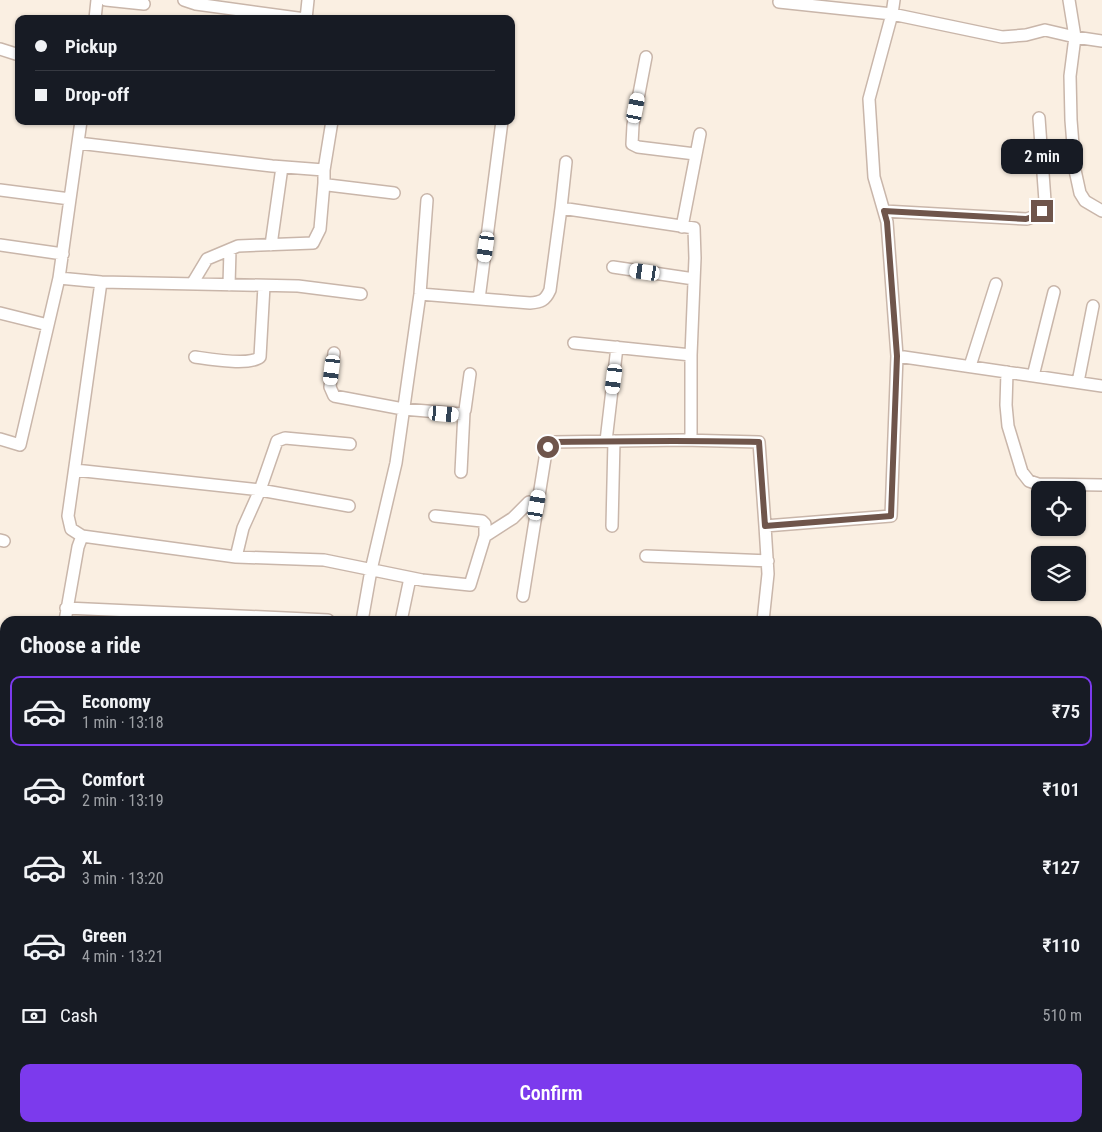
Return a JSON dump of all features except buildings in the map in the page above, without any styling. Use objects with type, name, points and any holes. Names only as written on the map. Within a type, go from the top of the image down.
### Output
[{"type":"street","points":[[95,15],[97,0]]},
{"type":"street","points":[[106,0],[144,4]]},
{"type":"street","points":[[184,0],[196,4],[277,15]]},
{"type":"street","points":[[306,15],[308,0]]},
{"type":"street","points":[[765,526],[891,516],[897,356],[887,222],[874,177],[869,99],[894,0]]},
{"type":"street","points":[[1069,0],[1075,37],[1070,85],[1075,170],[1080,193],[1085,201],[1102,210]]},
{"type":"street","points":[[778,2],[800,2],[892,14],[1002,37],[1026,35],[1044,30],[1102,41]]},
{"type":"street","points":[[0,49],[15,54]]},
{"type":"street","points":[[646,57],[633,125],[632,144],[638,147],[695,154]]},
{"type":"street","points":[[884,211],[1026,219],[1035,216],[1042,211],[1044,201],[1039,118]]},
{"type":"street","points":[[0,439],[20,445],[59,278],[80,125]]},
{"type":"street","points":[[192,284],[207,259],[238,246],[313,243],[320,229],[324,170],[331,125]]},
{"type":"street","points":[[479,299],[501,125]]},
{"type":"street","points":[[682,227],[700,134]]},
{"type":"street","points":[[78,143],[282,167],[324,170]]},
{"type":"street","points":[[420,294],[530,303],[540,302],[546,298],[550,290],[566,162]]},
{"type":"street","points":[[271,245],[282,167]]},
{"type":"street","points":[[324,183],[394,193]]},
{"type":"street","points":[[0,190],[70,199]]},
{"type":"street","points":[[363,616],[371,570],[396,463],[420,294],[427,200]]},
{"type":"street","points":[[560,208],[694,228],[691,355],[692,440]]},
{"type":"street","points":[[0,244],[62,254]]},
{"type":"street","points":[[229,285],[230,250]]},
{"type":"street","points":[[613,267],[694,279]]},
{"type":"street","points":[[59,278],[102,282],[298,286],[361,294]]},
{"type":"street","points":[[102,282],[68,516],[71,529],[82,536],[236,556],[324,560],[410,578],[470,585],[485,536],[486,526],[482,521],[435,516]]},
{"type":"street","points":[[970,366],[996,284]]},
{"type":"street","points":[[195,357],[248,362],[258,360],[262,352],[264,286]]},
{"type":"street","points":[[1033,376],[1054,292]]},
{"type":"street","points":[[1078,382],[1093,306]]},
{"type":"street","points":[[0,313],[48,325]]},
{"type":"street","points":[[574,343],[691,355]]},
{"type":"street","points":[[612,526],[610,441],[618,348]]},
{"type":"street","points":[[334,353],[330,387],[334,396],[403,409],[458,415],[464,412]]},
{"type":"street","points":[[897,356],[1102,386]]},
{"type":"street","points":[[1007,372],[1006,405],[1008,426],[1022,472],[1029,482],[1038,484],[1102,485]]},
{"type":"street","points":[[462,472],[464,412],[470,374]]},
{"type":"street","points":[[236,556],[243,528],[260,490],[275,445],[279,439],[350,444]]},
{"type":"street","points":[[522,596],[548,447],[554,442],[692,440],[759,442],[768,561],[764,616]]},
{"type":"street","points":[[75,470],[260,490],[349,506]]},
{"type":"street","points":[[485,536],[513,518],[529,502]]},
{"type":"street","points":[[65,616],[82,536]]},
{"type":"street","points":[[646,556],[768,561]]},
{"type":"street","points":[[402,616],[410,578]]},
{"type":"street","points":[[66,608],[241,616]]},
{"type":"route","points":[[548,447],[554,442],[683,440],[759,442],[765,526],[891,516],[897,356],[887,222],[884,211],[1026,219],[1042,211]]}]
